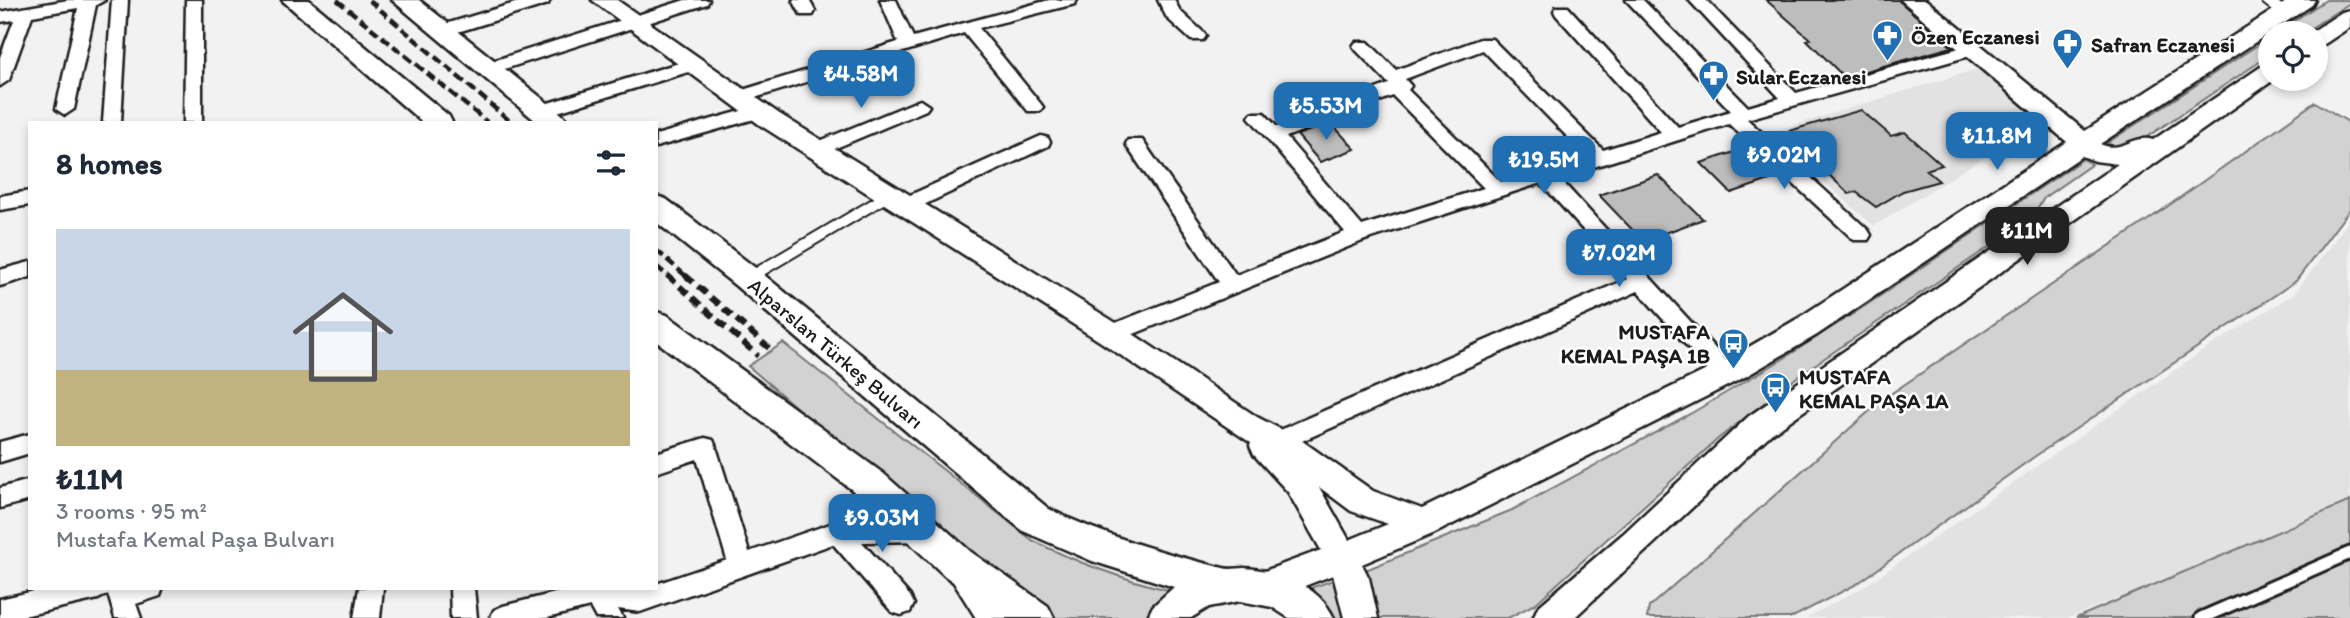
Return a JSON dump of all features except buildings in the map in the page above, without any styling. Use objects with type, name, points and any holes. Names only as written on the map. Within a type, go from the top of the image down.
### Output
[{"type":"main road","points":[[294,0],[438,121]]},
{"type":"main road","points":[[404,0],[548,117]]},
{"type":"main road","points":[[603,0],[749,105],[1111,334],[1263,438],[1362,501],[1424,523]]},
{"type":"main road","points":[[1912,0],[2032,97],[2042,102],[2085,148],[2096,166],[2045,203],[2042,227]]},
{"type":"main road","points":[[1263,587],[1424,523],[1718,378],[1818,320],[2085,148],[2112,124],[2285,4]]},
{"type":"main road","points":[[2328,31],[2350,17]]},
{"type":"main road","points":[[1550,618],[1635,543],[1760,425],[2258,79]]},
{"type":"main road","points":[[2058,118],[2087,125],[2112,124]]},
{"type":"main road","points":[[2085,148],[2117,157],[2134,153],[2157,136],[2171,137]]},
{"type":"main road","name":"Alparslan Türkeş Bulvarı","points":[[658,208],[747,278],[1036,520],[1072,539],[1224,585]]},
{"type":"main road","points":[[658,325],[872,485],[926,531],[958,564],[995,618]]},
{"type":"main road","points":[[1263,438],[1300,483],[1352,578],[1361,618]]},
{"type":"main road","points":[[958,564],[1035,618]]},
{"type":"main road","points":[[1166,618],[1195,594],[1224,585],[1263,587],[1296,601],[1315,618]]},
{"type":"street","points":[[112,121],[120,0]]},
{"type":"street","points":[[193,121],[194,0]]},
{"type":"street","points":[[442,31],[542,0]]},
{"type":"street","points":[[489,68],[701,0]]},
{"type":"street","points":[[888,0],[908,45]]},
{"type":"street","points":[[658,140],[908,45],[968,26],[1069,0]]},
{"type":"street","points":[[1166,0],[1173,14],[1197,36]]},
{"type":"street","points":[[1634,0],[1739,115],[1861,235]]},
{"type":"street","points":[[1697,0],[1792,100]]},
{"type":"street","points":[[0,17],[93,1],[65,109]]},
{"type":"street","points":[[1562,11],[1674,134]]},
{"type":"street","points":[[0,80],[25,12]]},
{"type":"street","points":[[968,26],[1034,107]]},
{"type":"street","points":[[1274,135],[1486,43],[1599,158]]},
{"type":"street","points":[[1362,46],[1497,190]]},
{"type":"street","points":[[1111,334],[1358,235],[1674,134],[1974,48]]},
{"type":"street","points":[[548,117],[692,65]]},
{"type":"street","points":[[817,149],[920,106]]},
{"type":"street","points":[[1258,117],[1358,235]]},
{"type":"street","points":[[897,200],[1041,142]]},
{"type":"street","points":[[1135,145],[1232,285]]},
{"type":"street","points":[[1545,175],[1641,281],[1718,378]]},
{"type":"street","points":[[0,203],[28,198]]},
{"type":"street","points":[[0,278],[28,270]]},
{"type":"street","points":[[1263,438],[1641,281]]},
{"type":"street","points":[[0,452],[28,444]]},
{"type":"street","points":[[658,462],[705,447],[741,566]]},
{"type":"street","points":[[838,532],[872,485]]},
{"type":"street","points":[[0,498],[28,491]]},
{"type":"street","points":[[503,618],[595,591],[640,601],[656,592],[838,532],[926,531]]},
{"type":"street","points":[[838,532],[901,604]]},
{"type":"street","points":[[0,610],[116,598],[144,590]]},
{"type":"street","points":[[368,618],[371,590]]},
{"type":"street","points":[[462,590],[464,618]]},
{"type":"street","points":[[595,591],[610,618]]},
{"type":"lane","points":[[747,278],[897,200]]},
{"type":"lane","points":[[2201,618],[2350,553]]},
{"type":"shaded area","points":[[2326,0],[2350,0],[2350,3],[2322,21],[2294,21]]},
{"type":"shaded area","points":[[2258,45],[2258,63],[2124,152],[2107,143]]},
{"type":"shaded area","points":[[1984,67],[2037,124],[1874,226],[1768,133]]},
{"type":"shaded area","points":[[2315,102],[2350,123],[2350,209],[2296,281],[2034,457],[1857,584],[1791,618],[1647,618],[1649,607],[1883,399],[2161,211]]},
{"type":"shaded area","points":[[2083,159],[2092,164],[2045,197],[2029,220],[1801,374],[1719,438],[1535,604],[1508,618],[1377,618],[1363,571],[1512,510],[1690,414],[1783,359],[1868,304]]},
{"type":"shaded area","points":[[2350,219],[2350,502],[2069,618],[1806,618],[1862,588],[2204,350],[2295,293]]},
{"type":"shaded area","points":[[783,343],[1032,540],[1100,570],[1172,591],[1152,618],[1054,618],[896,493],[748,366]]},
{"type":"shaded area","points":[[2350,501],[2350,618],[2076,618]]},
{"type":"shaded area","points":[[1339,578],[1350,618],[1335,618],[1330,611],[1302,591]]},
{"type":"railway","points":[[337,0],[486,121]]},
{"type":"railway","points":[[369,0],[510,121]]},
{"type":"railway","points":[[658,252],[687,277]]},
{"type":"railway","points":[[658,268],[669,277]]},
{"type":"railway","points":[[667,275],[758,356]]},
{"type":"railway","points":[[685,275],[769,348]]},
{"type":"place","name":"Özen Eczanesi","points":[[1888,63]]},
{"type":"place","name":"Safran Eczanesi","points":[[2068,71]]},
{"type":"place","name":"Sular Eczanesi","points":[[1713,103]]},
{"type":"place","name":"MUSTAFA KEMAL PAŞA 1B","points":[[1733,370]]},
{"type":"place","name":"MUSTAFA KEMAL PAŞA 1A","points":[[1776,415]]}]
